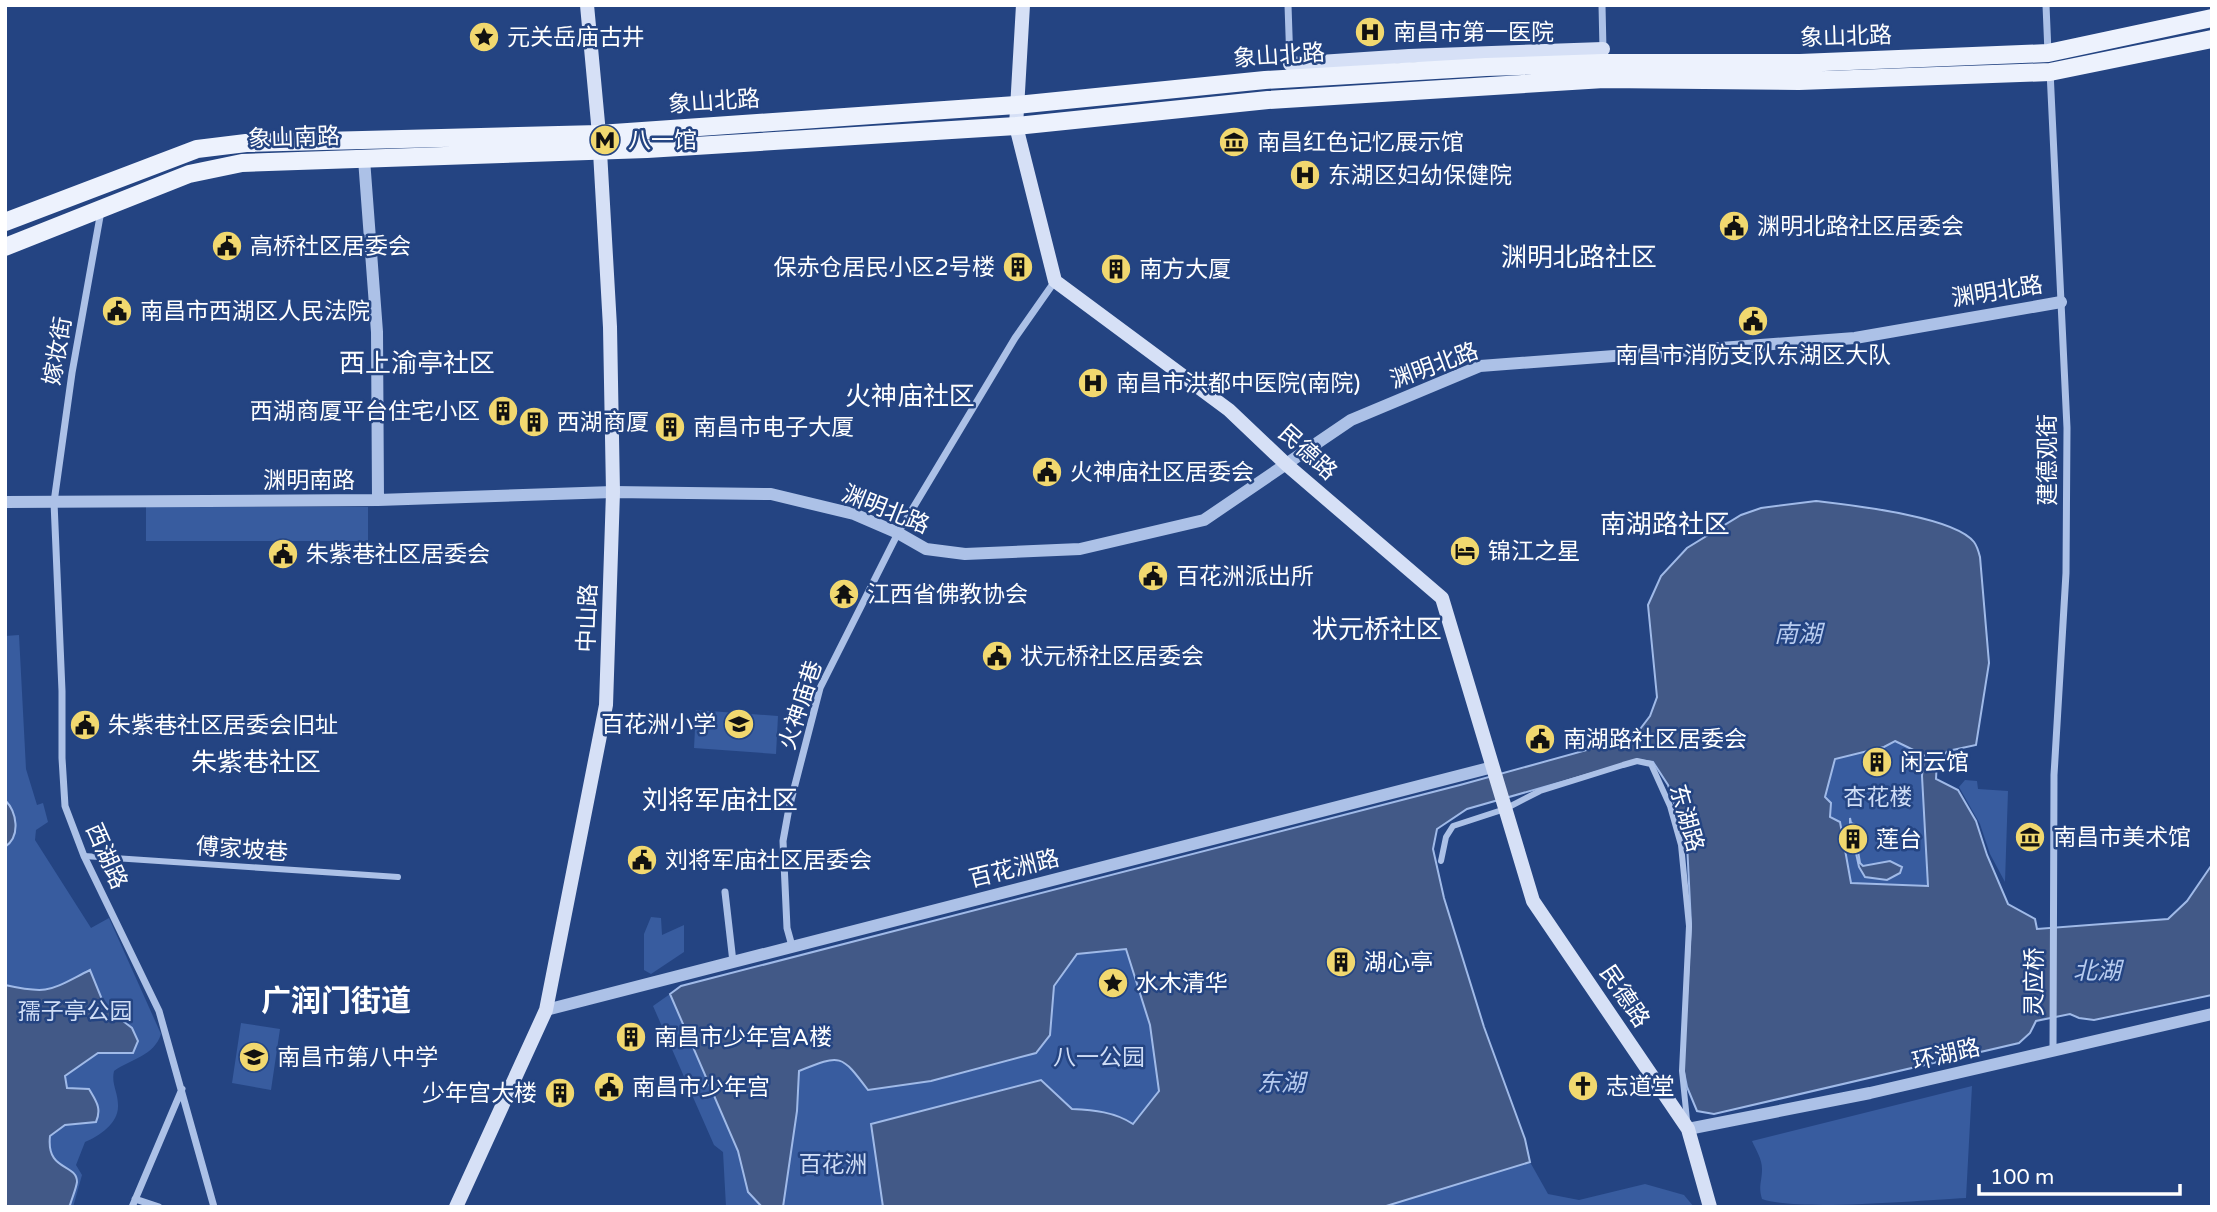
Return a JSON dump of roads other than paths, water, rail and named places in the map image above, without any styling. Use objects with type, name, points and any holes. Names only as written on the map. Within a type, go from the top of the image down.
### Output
[{"type":"main road","name":"中山路","points":[[456,1207],[546,1010],[606,705],[613,492],[610,327],[599,143],[587,5]]},
{"type":"main road","points":[[1023,5],[1016,126],[1055,281]]},
{"type":"main road","name":"象山北路","points":[[599,143],[1016,105],[1290,71],[1603,56],[1800,63],[2048,53],[2212,18]]},
{"type":"main road","name":"象山北路","points":[[599,143],[1016,126],[1268,100],[1591,79],[1799,81],[2050,72],[2212,39]]},
{"type":"main road","name":"象山南路","points":[[5,222],[197,149],[246,143],[599,143]]},
{"type":"main road","name":"象山南路","points":[[5,247],[189,174],[226,165],[364,159],[599,143]]},
{"type":"main road","name":"民德路","points":[[1055,281],[1229,410],[1287,465],[1442,598],[1533,901],[1688,1129],[1710,1207]]},
{"type":"street","points":[[1288,5],[1290,71]]},
{"type":"street","points":[[1602,5],[1603,56]]},
{"type":"street","name":"建德观街","points":[[2046,5],[2067,428],[2066,560],[2054,775],[2053,914]]},
{"type":"street","points":[[364,159],[377,332],[378,500]]},
{"type":"street","name":"嫁妆街","points":[[54,502],[72,373],[102,207]]},
{"type":"street","name":"火神庙巷","points":[[792,946],[787,928],[783,841],[820,688],[898,533],[1015,338],[1055,281]]},
{"type":"street","name":"渊明北路","points":[[613,492],[771,494],[854,514],[898,533],[926,549],[965,554],[1080,549],[1204,520],[1350,420],[1480,366],[1855,338],[2061,302]]},
{"type":"street","name":"渊明南路","points":[[5,502],[378,500],[613,492]]},
{"type":"street","name":"西湖路","points":[[54,502],[65,806],[85,856],[159,1011],[214,1207]]},
{"type":"street","name":"东湖路","points":[[1441,860],[1446,837],[1453,826],[1505,809],[1540,791],[1623,765],[1637,761],[1651,764],[1670,806],[1683,859],[1689,926],[1682,1071],[1688,1129]]},
{"type":"street","name":"百花洲路","points":[[546,1010],[1493,767]]},
{"type":"street","name":"傅家坡巷","points":[[85,856],[398,877]]},
{"type":"street","points":[[725,892],[733,962]]},
{"type":"street","name":"灵应桥","points":[[2053,914],[2053,1050]]},
{"type":"street","name":"环湖路","points":[[1688,1129],[1870,1093],[2212,1014]]},
{"type":"street","points":[[159,1207],[134,1203],[182,1088]]},
{"type":"water","points":[[1816,501],[1875,509],[1946,525],[1974,542],[1980,557],[1989,663],[1976,745],[1948,751],[1937,760],[1936,779],[1958,790],[1976,821],[2008,904],[2035,919],[2037,929],[2168,919],[2187,901],[2211,866],[2212,858],[2212,995],[2094,1020],[2070,1014],[2036,1021],[2030,1033],[2019,1043],[1714,1114],[1697,1111],[1687,1087],[1683,1067],[1691,924],[1687,843],[1668,785],[1653,762],[1638,760],[1467,809],[1437,829],[1433,849],[1444,898],[1484,1027],[1525,1139],[1530,1162],[1383,1207],[883,1207],[871,1124],[1041,1080],[1072,1109],[1104,1112],[1133,1124],[1159,1091],[1150,1025],[1126,949],[1077,954],[1054,986],[1050,1035],[1036,1053],[931,1081],[868,1090],[852,1069],[839,1061],[824,1062],[799,1071],[797,1111],[783,1207],[762,1207],[748,1192],[738,1151],[670,994],[681,986],[1460,785],[1634,737],[1650,716],[1657,697],[1648,605],[1661,576],[1687,548],[1741,515],[1761,508]],"holes":[[[1895,741],[1924,755],[1922,776],[1928,886],[1851,883],[1840,822],[1830,817],[1831,803],[1825,797],[1835,759],[1884,747]],[[1340,950],[1348,953],[1352,960],[1348,971],[1341,973],[1333,971],[1329,964],[1331,956]]]},
{"type":"water","points":[[5,800],[16,824],[13,837],[5,847]]},
{"type":"water","points":[[1850,818],[1851,823],[1858,826],[1864,842],[1862,850],[1858,851],[1860,863],[1863,866],[1890,861],[1902,867],[1900,873],[1887,880],[1865,877],[1859,867],[1854,844],[1856,836],[1850,826]]},
{"type":"water","points":[[90,970],[105,1007],[132,1028],[138,1041],[133,1053],[98,1053],[65,1076],[67,1088],[89,1089],[98,1109],[96,1122],[65,1125],[50,1136],[53,1156],[76,1176],[77,1182],[70,1205],[5,1207],[5,985],[32,990],[49,989]]},
{"type":"place","name":"南昌市第一医院","points":[[1370,32]]},
{"type":"place","name":"元关岳庙古井","points":[[484,37]]},
{"type":"place","name":"八一馆","points":[[605,140]]},
{"type":"place","name":"南昌红色记忆展示馆","points":[[1234,142]]},
{"type":"place","name":"东湖区妇幼保健院","points":[[1305,175]]},
{"type":"place","name":"渊明北路社区居委会","points":[[1734,226]]},
{"type":"place","name":"高桥社区居委会","points":[[227,246]]},
{"type":"place","name":"保赤仓居民小区2号楼","points":[[1018,267]]},
{"type":"place","name":"南方大厦","points":[[1116,269]]},
{"type":"place","name":"南昌市西湖区人民法院","points":[[117,311]]},
{"type":"place","name":"南昌市消防支队东湖区大队","points":[[1753,321]]},
{"type":"place","name":"南昌市洪都中医院(南院)","points":[[1093,383]]},
{"type":"place","name":"西湖商厦平台住宅小区","points":[[503,411]]},
{"type":"place","name":"西湖商厦","points":[[534,422]]},
{"type":"place","name":"南昌市电子大厦","points":[[670,427]]},
{"type":"place","name":"火神庙社区居委会","points":[[1047,472]]},
{"type":"place","name":"锦江之星","points":[[1465,551]]},
{"type":"place","name":"朱紫巷社区居委会","points":[[283,554]]},
{"type":"place","name":"百花洲派出所","points":[[1153,576]]},
{"type":"place","name":"江西省佛教协会","points":[[844,594]]},
{"type":"place","name":"状元桥社区居委会","points":[[997,656]]},
{"type":"place","name":"百花洲小学","points":[[739,724]]},
{"type":"place","name":"朱紫巷社区居委会旧址","points":[[85,725]]},
{"type":"place","name":"南湖路社区居委会","points":[[1540,739]]},
{"type":"place","name":"闲云馆","points":[[1877,762]]},
{"type":"place","name":"南昌市美术馆","points":[[2030,837]]},
{"type":"place","name":"莲台","points":[[1853,839]]},
{"type":"place","name":"刘将军庙社区居委会","points":[[642,860]]},
{"type":"place","name":"湖心亭","points":[[1341,962]]},
{"type":"place","name":"水木清华","points":[[1113,983]]},
{"type":"place","name":"南昌市少年宫A楼","points":[[631,1037]]},
{"type":"place","name":"南昌市第八中学","points":[[254,1057]]},
{"type":"place","name":"志道堂","points":[[1583,1086]]},
{"type":"place","name":"南昌市少年宫","points":[[609,1087]]},
{"type":"place","name":"少年宫大楼","points":[[560,1093]]},
{"type":"district","name":"渊明北路社区","points":[[1579,257]]},
{"type":"district","name":"西上渝亭社区","points":[[417,363]]},
{"type":"district","name":"火神庙社区","points":[[910,396]]},
{"type":"district","name":"南湖路社区","points":[[1665,524]]},
{"type":"district","name":"状元桥社区","points":[[1377,629]]},
{"type":"district","name":"朱紫巷社区","points":[[256,762]]},
{"type":"district","name":"刘将军庙社区","points":[[720,800]]},
{"type":"district","name":"广润门街道","points":[[336,1001]]},
{"type":"water label","name":"南湖","points":[[1798,634]]},
{"type":"water label","name":"北湖","points":[[2097,971]]},
{"type":"water label","name":"东湖","points":[[1281,1083]]},
{"type":"park label","name":"杏花楼","points":[[1878,797]]},
{"type":"park label","name":"孺子亭公园","points":[[75,1011]]},
{"type":"park label","name":"八一公园","points":[[1099,1057]]},
{"type":"park label","name":"百花洲","points":[[833,1164]]}]
